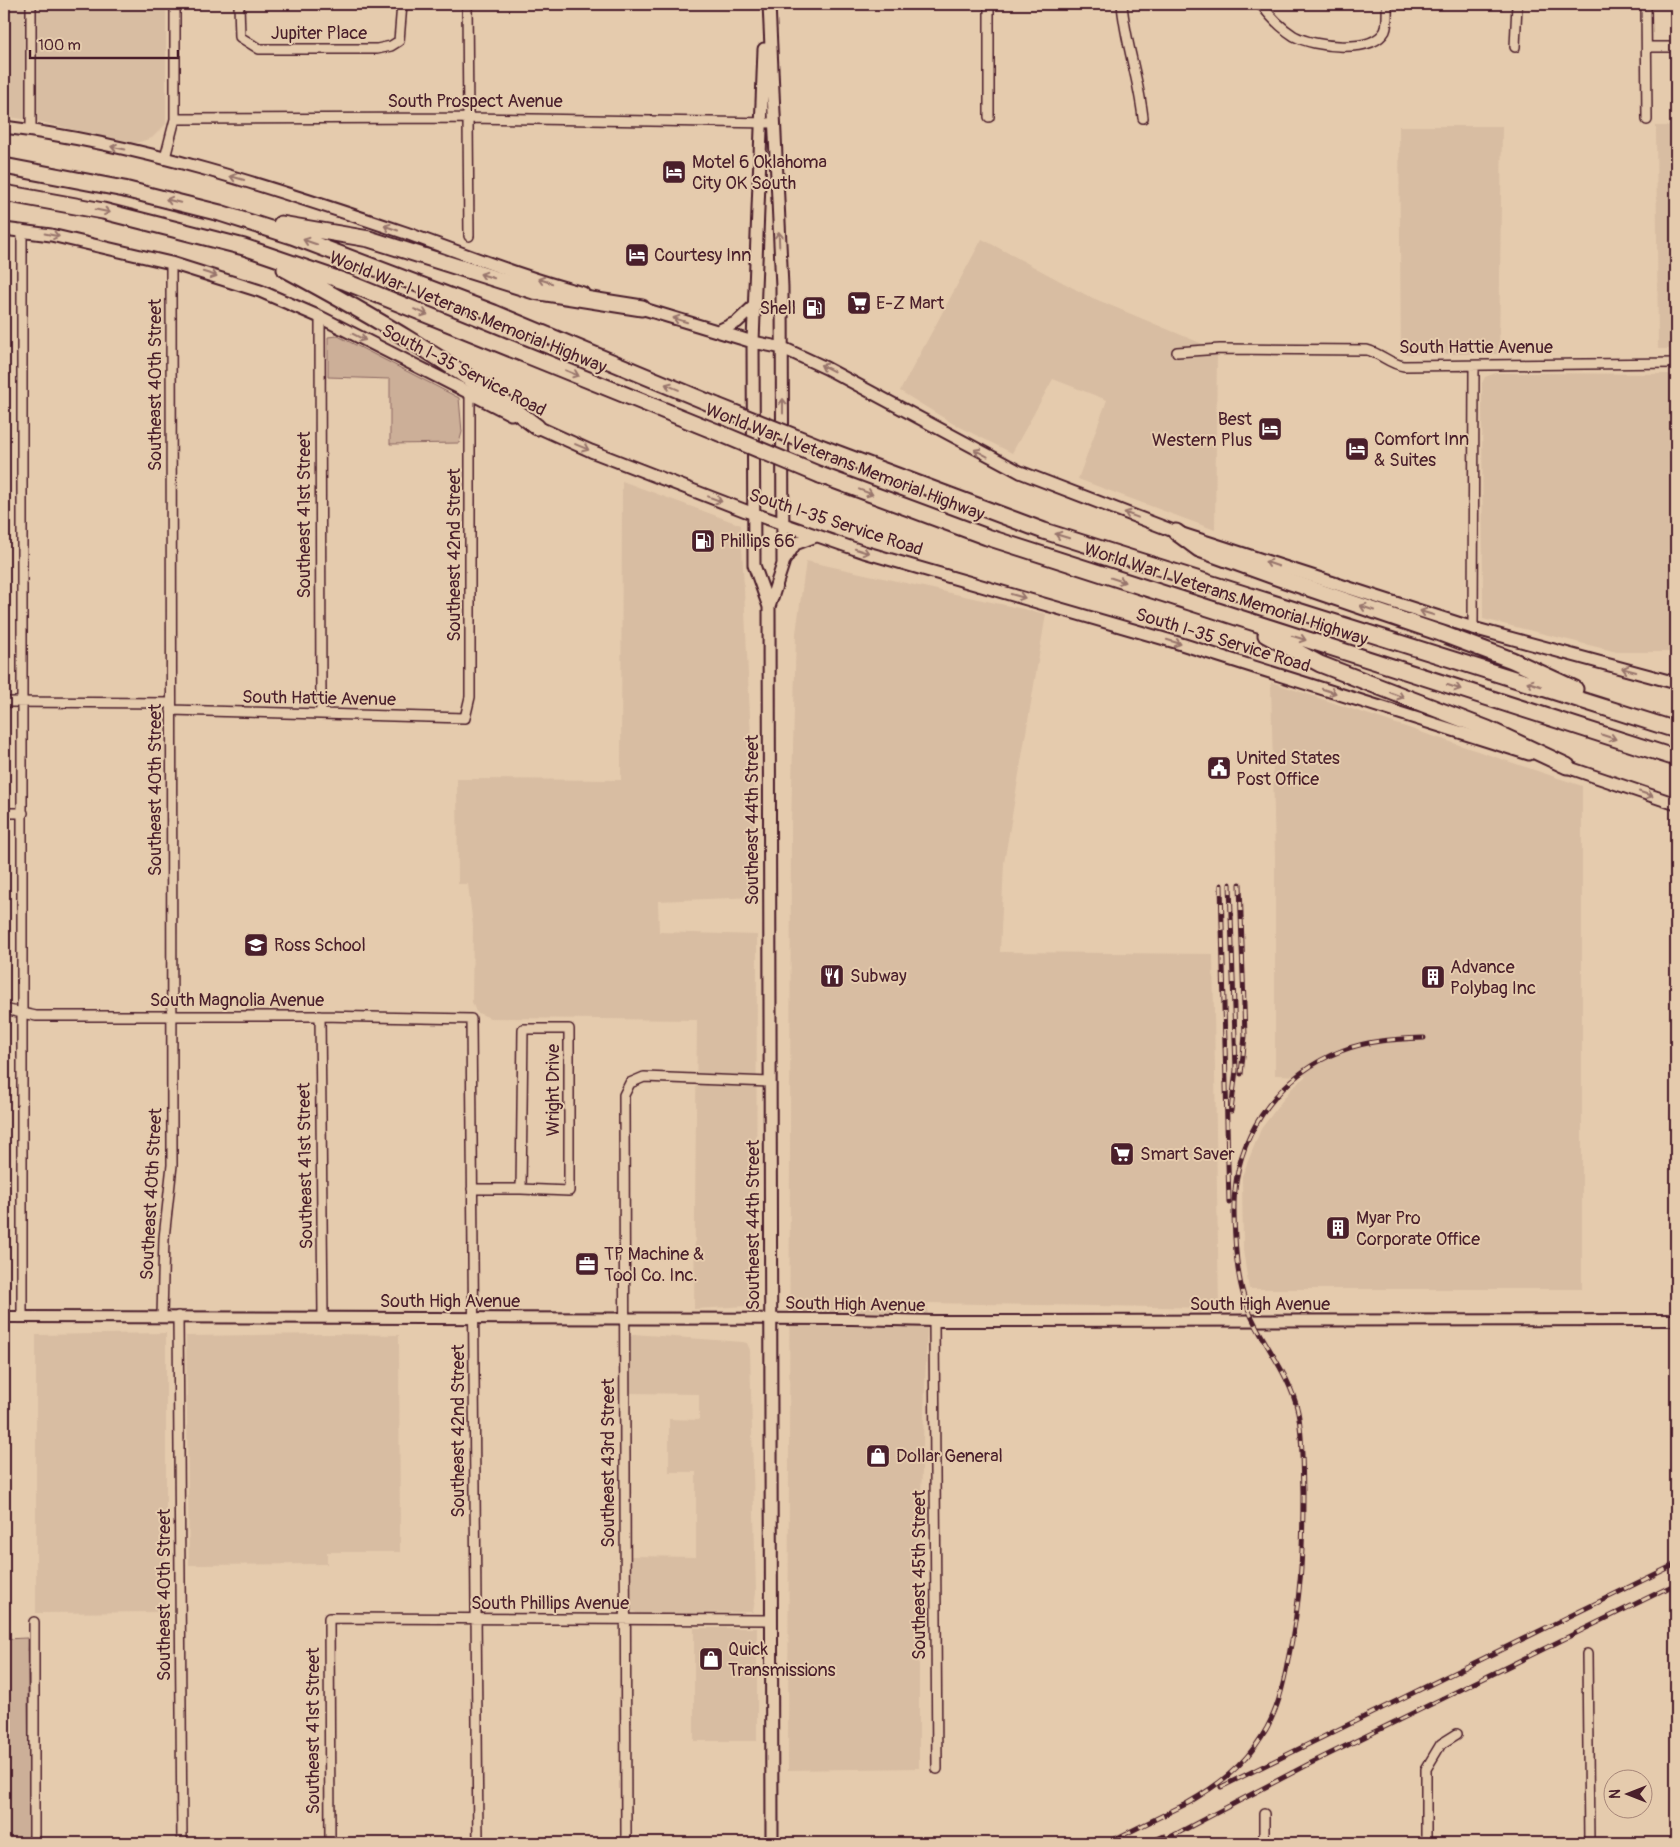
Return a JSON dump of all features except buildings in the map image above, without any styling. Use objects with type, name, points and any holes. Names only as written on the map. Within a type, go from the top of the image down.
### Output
[{"type":"highway","name":"World War I Veterans Memorial Highway","points":[[4,166],[124,189],[220,213],[292,236],[401,276],[820,447],[1044,531],[1676,730]]},
{"type":"highway","name":"World War I Veterans Memorial Highway","points":[[4,193],[103,211],[244,247],[346,282],[820,475],[987,537],[1676,758]]},
{"type":"highway","points":[[220,213],[369,239],[534,291],[642,308]]},
{"type":"highway","points":[[244,247],[384,323],[488,389],[537,427]]},
{"type":"highway","points":[[1176,532],[1199,549],[1512,660],[1630,715]]},
{"type":"highway","points":[[1236,618],[1320,664],[1488,729],[1567,766]]},
{"type":"main road","name":"Southeast 44th Street","points":[[768,4],[761,123],[753,342],[754,565],[769,606]]},
{"type":"main road","name":"Southeast 44th Street","points":[[768,4],[783,348],[783,564],[769,606],[772,1843]]},
{"type":"main road","points":[[4,127],[31,130],[165,158],[276,189],[573,290],[642,308],[753,342],[783,348],[826,368],[1020,472],[1176,532],[1473,628],[1676,683]]},
{"type":"main road","name":"South I-35 Service Road","points":[[4,229],[51,235],[171,263],[260,291],[320,317],[537,427],[754,514],[816,536],[864,552],[1175,642],[1567,766],[1676,804]]},
{"type":"main road","points":[[718,332],[737,322],[753,307]]},
{"type":"main road","points":[[783,564],[790,549],[795,544],[816,536]]},
{"type":"street","points":[[31,4],[31,130]]},
{"type":"street","points":[[165,158],[175,119],[175,4]]},
{"type":"street","name":"Jupiter Place","points":[[239,4],[240,37],[259,49],[377,49],[391,46],[399,41],[402,4]]},
{"type":"street","points":[[467,4],[469,236]]},
{"type":"street","points":[[989,4],[989,116]]},
{"type":"street","points":[[1122,4],[1123,25],[1140,93],[1143,118]]},
{"type":"street","points":[[1261,4],[1272,20],[1284,29],[1314,44],[1356,46],[1374,43],[1386,30],[1387,4]]},
{"type":"street","points":[[1515,47],[1517,4]]},
{"type":"street","points":[[1646,4],[1647,120]]},
{"type":"street","points":[[1647,47],[1676,47]]},
{"type":"street","name":"South Prospect Avenue","points":[[175,119],[468,118],[774,123]]},
{"type":"street","points":[[22,230],[22,1316]]},
{"type":"street","name":"Southeast 40th Street","points":[[162,1316],[164,1238],[172,1165],[171,263]]},
{"type":"street","name":"Southeast 41st Street","points":[[320,317],[321,714]]},
{"type":"street","name":"South Hattie Avenue","points":[[1178,352],[1367,350],[1380,353],[1393,365],[1474,366],[1676,363]]},
{"type":"street","points":[[1473,628],[1474,366]]},
{"type":"street","name":"Southeast 42nd Street","points":[[465,718],[470,696],[470,393]]},
{"type":"street","name":"South Hattie Avenue","points":[[4,702],[465,718]]},
{"type":"street","points":[[4,813],[23,813]]},
{"type":"street","name":"South Magnolia Avenue","points":[[4,1009],[36,1016],[320,1016],[471,1019]]},
{"type":"street","name":"Southeast 41st Street","points":[[320,1016],[323,1316]]},
{"type":"street","name":"Southeast 42nd Street","points":[[471,1019],[478,1843]]},
{"type":"street","name":"Wright Drive","points":[[472,1189],[569,1191],[569,1029],[523,1029],[522,1189]]},
{"type":"street","name":"Southeast 43rd Street","points":[[626,1843],[623,1319],[624,1095],[630,1083],[644,1077],[660,1076],[770,1082]]},
{"type":"street","name":"Southeast 40th Street","points":[[178,1316],[182,1843]]},
{"type":"street","name":"South High Avenue","points":[[4,1317],[323,1316],[934,1321],[1676,1320]]},
{"type":"street","name":"Southeast 45th Street","points":[[934,1321],[937,1769]]},
{"type":"street","name":"Southeast 41st Street","points":[[329,1618],[330,1843]]},
{"type":"street","name":"South Phillips Avenue","points":[[329,1618],[771,1620]]},
{"type":"street","points":[[34,1622],[34,1843]]},
{"type":"street","points":[[1587,1654],[1589,1843]]},
{"type":"street","points":[[1426,1843],[1426,1769],[1441,1744],[1458,1734]]},
{"type":"street","points":[[1264,1814],[1264,1843]]},
{"type":"shaded area","points":[[4,4],[166,4],[166,124],[152,138],[133,144],[41,122],[4,116]]},
{"type":"shaded area","points":[[1399,126],[1502,126],[1499,354],[1401,354]]},
{"type":"shaded area","points":[[1656,126],[1676,126],[1676,349],[1658,349]]},
{"type":"shaded area","points":[[982,239],[1088,296],[1217,350],[1215,530],[1078,479],[1107,400],[1053,379],[1012,453],[952,423],[900,391]]},
{"type":"shaded area","points":[[338,336],[459,398],[462,432],[459,443],[390,444],[390,379],[328,377],[328,337]]},
{"type":"shaded area","points":[[1496,373],[1676,374],[1676,652],[1617,652],[1483,619],[1482,383],[1485,377]]},
{"type":"shaded area","points":[[622,481],[741,525],[753,782],[756,897],[658,901],[659,932],[757,935],[756,1288],[754,1302],[748,1306],[694,1309],[697,1020],[490,1018],[476,1012],[472,1002],[473,926],[468,884],[458,884],[457,779],[621,780]]},
{"type":"shaded area","points":[[806,561],[1046,614],[1004,863],[1000,952],[1213,954],[1219,1308],[928,1303],[919,1553],[919,1768],[788,1770],[791,824],[796,633]]},
{"type":"shaded area","points":[[1271,682],[1582,786],[1582,1289],[1249,1289],[1243,1250],[1242,1176],[1261,1129],[1291,1089],[1306,1076],[1275,1075],[1275,857]]},
{"type":"shaded area","points":[[166,1333],[166,1612],[36,1613],[36,1335]]},
{"type":"shaded area","points":[[633,1334],[747,1343],[750,1350],[756,1593],[753,1612],[639,1614],[632,1611],[631,1556],[696,1557],[696,1472],[669,1472],[669,1419],[699,1420],[699,1394],[629,1393],[629,1340]]},
{"type":"shaded area","points":[[399,1335],[400,1552],[327,1552],[327,1564],[189,1565],[186,1336]]},
{"type":"shaded area","points":[[694,1628],[757,1628],[757,1741],[694,1741]]},
{"type":"shaded area","points":[[27,1638],[30,1843],[4,1843],[4,1639]]},
{"type":"railway","points":[[1230,884],[1236,1070],[1231,1111]]},
{"type":"railway","points":[[1240,884],[1245,1036],[1241,1074]]},
{"type":"railway","points":[[1221,885],[1229,1203]]},
{"type":"railway","points":[[1186,1804],[1219,1783],[1238,1766],[1255,1747],[1267,1727],[1276,1709],[1284,1680],[1296,1617],[1300,1576],[1303,1492],[1300,1422],[1294,1396],[1249,1312],[1242,1290],[1237,1260],[1234,1213],[1239,1167],[1246,1145],[1268,1106],[1301,1073],[1320,1061],[1361,1044],[1424,1038]]},
{"type":"railway","points":[[1221,1787],[1676,1564]]},
{"type":"railway","points":[[1159,1843],[1309,1764],[1676,1584]]},
{"type":"railway","points":[[1107,1843],[1192,1801]]},
{"type":"railway","points":[[1148,1843],[1164,1836]]},
{"type":"place","name":"Motel 6 Oklahoma City OK South","points":[[674,172]]},
{"type":"place","name":"Courtesy Inn","points":[[637,255]]},
{"type":"place","name":"E-Z Mart","points":[[859,303]]},
{"type":"place","name":"Shell","points":[[814,308]]},
{"type":"place","name":"Best Western Plus","points":[[1270,429]]},
{"type":"place","name":"Comfort Inn & Suites","points":[[1357,449]]},
{"type":"place","name":"Phillips 66","points":[[703,541]]},
{"type":"place","name":"United States Post Office","points":[[1219,768]]},
{"type":"place","name":"Ross School","points":[[256,945]]},
{"type":"place","name":"Subway","points":[[832,976]]},
{"type":"place","name":"Advance Polybag Inc","points":[[1433,977]]},
{"type":"place","name":"Smart Saver","points":[[1122,1154]]},
{"type":"place","name":"Myar Pro Corporate Office","points":[[1338,1228]]},
{"type":"place","name":"TP Machine & Tool Co. Inc.","points":[[587,1264]]},
{"type":"place","name":"Dollar General","points":[[878,1456]]},
{"type":"place","name":"Quick Transmissions","points":[[711,1659]]}]
